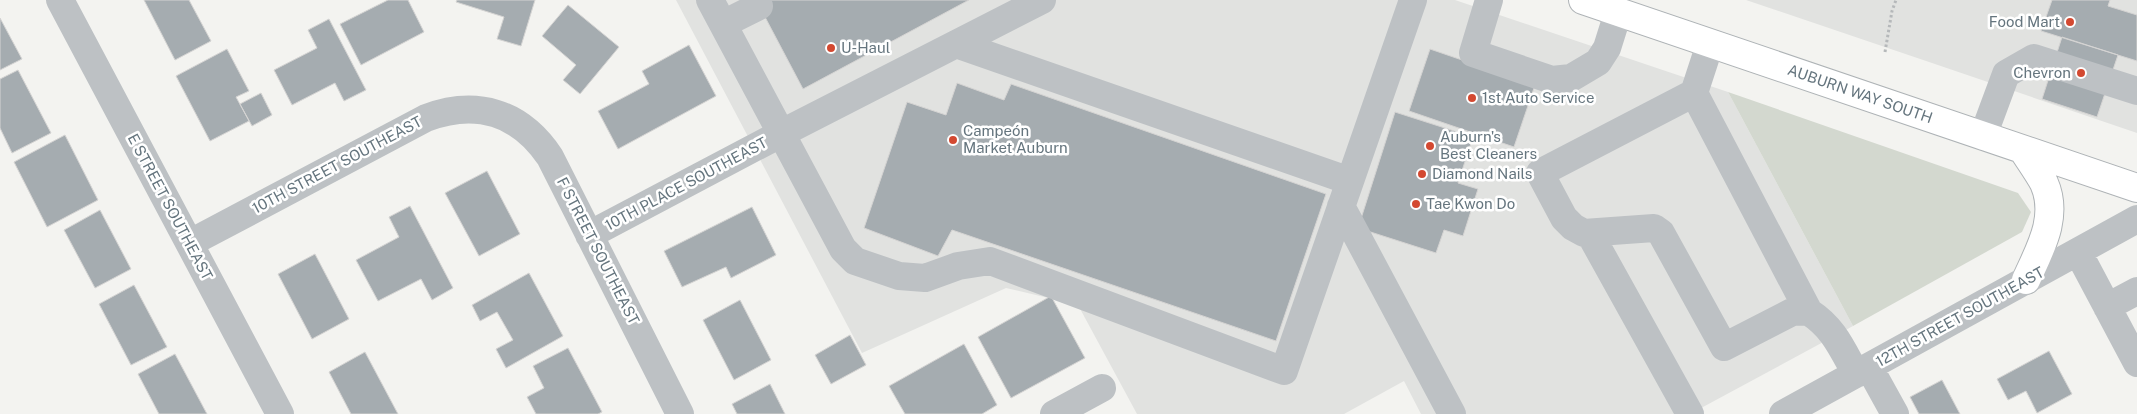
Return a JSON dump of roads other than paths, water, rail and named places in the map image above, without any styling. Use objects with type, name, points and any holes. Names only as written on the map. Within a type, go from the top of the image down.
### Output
[{"type":"main road","name":"AUBURN WAY SOUTH","points":[[1583,0],[2137,188]]},
{"type":"main road","points":[[2023,150],[2044,184],[2051,212],[2046,236],[2026,280]]},
{"type":"street","name":"E STREET SOUTHEAST","points":[[60,0],[280,414]]},
{"type":"street","points":[[710,0],[843,249],[855,261],[899,276],[925,278],[958,266],[990,261],[1284,371],[1413,0]]},
{"type":"street","name":"10TH PLACE SOUTHEAST","points":[[590,235],[782,133],[1042,0]]},
{"type":"street","points":[[1489,0],[1473,53],[1552,80],[1571,78],[1598,62],[1607,48],[1618,13]]},
{"type":"street","points":[[723,24],[759,6]]},
{"type":"street","points":[[956,44],[1350,181]]},
{"type":"street","points":[[1710,44],[1694,93],[1540,173],[1564,218],[1573,227],[1590,234],[1654,228],[1661,233],[1724,347],[1794,311],[1809,312],[1823,321],[1832,330],[1894,414]]},
{"type":"street","points":[[1983,136],[2006,74],[2034,58],[2137,90]]},
{"type":"street","points":[[1694,93],[1809,312]]},
{"type":"street","name":"10TH STREET SOUTHEAST","points":[[190,243],[426,118],[461,109],[490,111]]},
{"type":"street","name":"F STREET SOUTHEAST","points":[[490,111],[522,126],[542,146],[557,170],[680,414]]},
{"type":"street","points":[[1341,206],[1452,414]]},
{"type":"street","name":"12TH STREET SOUTHEAST","points":[[1783,414],[2137,219]]},
{"type":"street","points":[[1590,234],[1690,414]]},
{"type":"street","points":[[2078,252],[2137,363]]},
{"type":"street","points":[[2107,307],[2137,291]]},
{"type":"street","points":[[1054,414],[1102,388]]},
{"type":"place","name":"Food Mart","points":[[2070,22]]},
{"type":"place","name":"U-Haul","points":[[831,48]]},
{"type":"place","name":"Chevron","points":[[2081,73]]},
{"type":"place","name":"1st Auto Service","points":[[1472,98]]},
{"type":"place","name":"Campeón Market Auburn","points":[[953,140]]},
{"type":"place","name":"Auburn's Best Cleaners","points":[[1430,146]]},
{"type":"place","name":"Diamond Nails","points":[[1422,174]]},
{"type":"place","name":"Tae Kwon Do","points":[[1416,204]]}]
